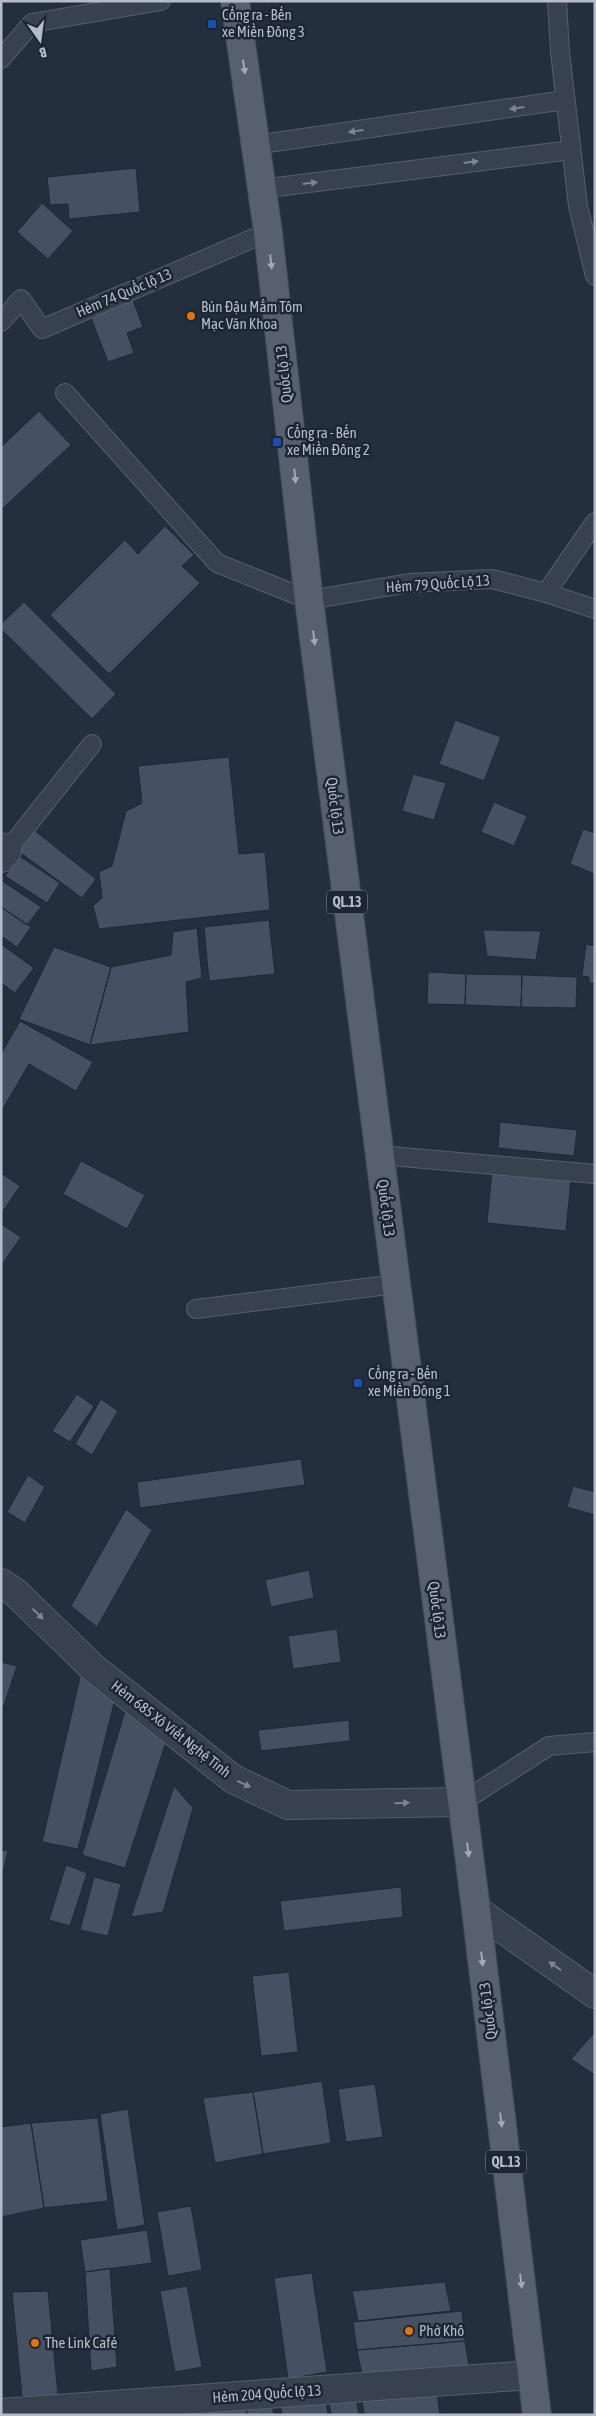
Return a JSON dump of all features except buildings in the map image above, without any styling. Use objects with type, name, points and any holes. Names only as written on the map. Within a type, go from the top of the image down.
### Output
[{"type":"main road","name":"Quốc lộ 13","points":[[235,1],[254,145],[268,232],[309,600],[476,1910],[537,2415]]},
{"type":"street","name":"Hẻm 685 Xô Viết Nghệ Tĩnh","points":[[1,1583],[16,1593],[92,1667],[233,1779],[288,1805],[462,1802]]},
{"type":"street","points":[[476,1910],[595,1994]]},
{"type":"street","name":"Hẻm 204 Quốc lộ 13","points":[[1,2414],[532,2375]]},
{"type":"lane","points":[[1,59],[32,23],[161,1]]},
{"type":"lane","points":[[557,1],[565,100],[578,206],[590,263],[595,276]]},
{"type":"lane","points":[[254,145],[565,100]]},
{"type":"lane","points":[[261,189],[571,150]]},
{"type":"lane","name":"Hẻm 74 Quốc lộ 13","points":[[1,322],[21,299],[42,329],[268,232]]},
{"type":"lane","points":[[65,393],[218,563],[309,600]]},
{"type":"lane","points":[[546,592],[595,522]]},
{"type":"lane","name":"Hẻm 79 Quốc Lộ 13","points":[[309,600],[409,583],[492,579],[546,592],[595,609]]},
{"type":"lane","points":[[3,852],[92,744]]},
{"type":"lane","points":[[379,1155],[595,1174]]},
{"type":"lane","points":[[196,1309],[396,1284]]},
{"type":"lane","points":[[462,1802],[549,1746],[595,1742]]},
{"type":"place","name":"Cổng ra - Bến xe Miền Đông 3","points":[[212,24]]},
{"type":"place","name":"Bún Đậu Mắm Tôm Mạc Văn Khoa","points":[[191,316]]},
{"type":"place","name":"Cổng ra - Bến xe Miền Đông 2","points":[[277,442]]},
{"type":"place","name":"Cổng ra - Bến xe Miền Đông 1","points":[[358,1383]]},
{"type":"place","name":"Phở Khô","points":[[409,2331]]},
{"type":"place","name":"The Link Café","points":[[35,2343]]}]
